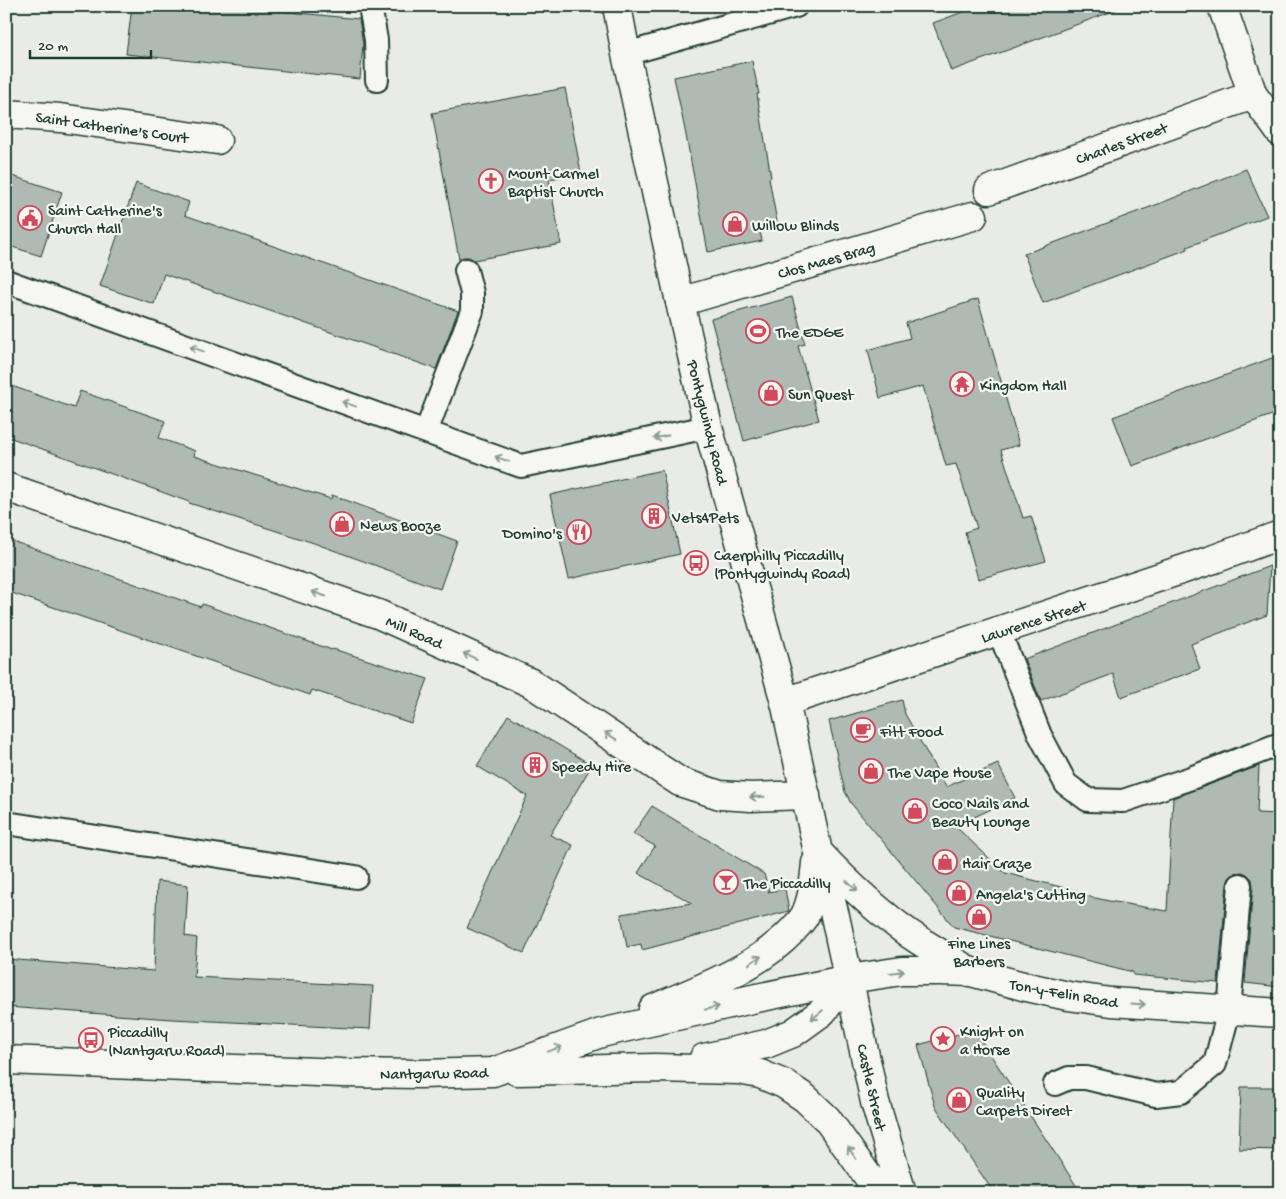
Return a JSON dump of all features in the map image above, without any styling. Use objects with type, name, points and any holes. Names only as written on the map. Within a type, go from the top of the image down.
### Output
[{"type":"main road","name":"Pontygwindy Road","points":[[617,6],[708,427],[785,702],[849,980]]},
{"type":"main road","points":[[1222,6],[1253,95],[1280,132]]},
{"type":"main road","name":"Charles Street","points":[[989,190],[1253,95]]},
{"type":"main road","name":"Saint Catherine's Court","points":[[6,114],[60,118],[217,140]]},
{"type":"main road","name":"Clos Maes Brag","points":[[680,302],[973,216]]},
{"type":"main road","name":"Mill Road","points":[[6,487],[378,614],[531,683],[680,782],[720,795],[751,797],[806,795]]},
{"type":"main road","name":"Lawrence Street","points":[[785,702],[1214,559],[1280,534]]},
{"type":"main road","points":[[818,852],[877,909],[910,934],[971,972]]},
{"type":"main road","points":[[601,1033],[732,974],[787,936],[804,918],[811,902],[818,852]]},
{"type":"main road","name":"Ton-y-Felin Road","points":[[849,980],[902,971],[971,972],[1068,996],[1102,1001],[1280,1013]]},
{"type":"main road","points":[[655,1068],[766,1044],[794,1033],[822,1012],[849,980]]},
{"type":"main road","name":"Nantgarw Road","points":[[6,1060],[342,1073],[420,1074],[493,1072],[601,1033],[752,999],[849,980]]},
{"type":"main road","name":"Castle Street","points":[[849,980],[875,1102],[902,1193]]},
{"type":"main road","points":[[493,1072],[655,1068],[738,1070],[760,1074],[784,1084],[805,1098],[827,1119],[880,1193]]},
{"type":"lane","points":[[370,6],[376,40],[377,80]]},
{"type":"lane","points":[[626,54],[796,6]]},
{"type":"lane","points":[[426,432],[472,311],[472,293],[466,270]]},
{"type":"lane","points":[[6,281],[521,466],[708,427]]},
{"type":"lane","points":[[999,631],[1040,735],[1061,776],[1066,784],[1088,800],[1123,801],[1280,744]]},
{"type":"lane","points":[[6,822],[356,877]]},
{"type":"lane","points":[[1055,1084],[1069,1078],[1086,1078],[1156,1095],[1181,1092],[1215,1064],[1229,1010],[1240,885]]},
{"type":"building","points":[[132,6],[228,6],[359,19],[363,44],[360,79],[126,54]]},
{"type":"building","points":[[979,6],[1115,6],[1116,10],[951,71],[933,23]]},
{"type":"building","points":[[752,61],[759,94],[757,94],[777,222],[759,226],[762,241],[708,252],[674,77]]},
{"type":"building","name":"Mount Carmel Baptist Church","points":[[565,88],[581,173],[549,179],[561,244],[474,260],[469,257],[459,259],[432,113]]},
{"type":"building","points":[[1246,169],[1267,216],[1187,247],[1188,249],[1043,303],[1024,254]]},
{"type":"building","name":"Saint Catherine's Church Hall","points":[[6,174],[62,192],[41,256],[6,245]]},
{"type":"building","points":[[136,183],[189,202],[185,215],[458,311],[436,369],[164,274],[154,304],[100,286]]},
{"type":"building","points":[[792,297],[805,344],[798,346],[819,420],[744,441],[711,319]]},
{"type":"building","points":[[978,299],[1019,445],[1001,450],[1023,518],[1031,516],[1046,561],[978,579],[965,532],[977,528],[956,464],[946,466],[923,386],[880,398],[868,350],[910,338],[906,323]]},
{"type":"building","points":[[1280,355],[1280,412],[1132,466],[1113,417]]},
{"type":"building","points":[[6,384],[74,408],[80,391],[165,421],[159,438],[195,451],[194,456],[331,499],[332,495],[457,541],[440,589],[311,542],[189,503],[6,436]]},
{"type":"building","points":[[662,470],[680,554],[569,579],[550,495]]},
{"type":"building","points":[[6,539],[201,607],[202,604],[332,650],[428,679],[411,723],[312,690],[310,695],[6,591]]},
{"type":"building","points":[[1270,566],[1267,615],[1191,644],[1200,669],[1121,697],[1113,674],[1041,701],[1024,659]]},
{"type":"building","points":[[902,700],[905,714],[946,787],[998,764],[1015,798],[955,826],[1005,873],[1077,891],[1077,894],[1109,901],[1167,911],[1173,798],[1259,766],[1257,813],[1280,814],[1280,987],[1245,983],[1253,886],[1252,879],[1242,872],[1234,873],[1229,878],[1227,884],[1218,983],[1133,975],[1133,972],[954,927],[850,802],[845,792],[829,721]]},
{"type":"building","points":[[508,715],[592,765],[550,835],[573,845],[524,953],[467,928],[527,796],[477,766]]},
{"type":"building","name":"The Piccadilly","points":[[652,806],[764,874],[768,892],[785,889],[789,911],[642,950],[641,944],[627,947],[621,914],[692,903],[638,873],[655,846],[633,834]]},
{"type":"building","points":[[157,881],[188,885],[185,936],[197,938],[194,977],[373,986],[370,1029],[172,1019],[6,1007],[6,959],[154,971]]},
{"type":"building","name":"Quality Carpets Direct","points":[[963,1033],[977,1034],[1081,1193],[994,1193],[935,1106],[918,1045]]},
{"type":"building","points":[[1241,1087],[1280,1087],[1280,1150],[1239,1149]]},
{"type":"place","name":"Mount Carmel Baptist Church","points":[[491,181]]},
{"type":"place","name":"Saint Catherine's Church Hall","points":[[30,218]]},
{"type":"place","name":"Willow Blinds","points":[[735,224]]},
{"type":"place","name":"The EDGE","points":[[758,331]]},
{"type":"place","name":"Kingdom Hall","points":[[962,384]]},
{"type":"place","name":"Sun Quest","points":[[771,393]]},
{"type":"place","name":"Vets4Pets","points":[[654,516]]},
{"type":"place","name":"News Booze","points":[[342,524]]},
{"type":"place","name":"Domino's","points":[[579,532]]},
{"type":"place","name":"Caerphilly Piccadilly (Pontygwindy Road)","points":[[696,563]]},
{"type":"place","name":"Fitt Food","points":[[863,730]]},
{"type":"place","name":"Speedy Hire","points":[[535,765]]},
{"type":"place","name":"The Vape House","points":[[871,771]]},
{"type":"place","name":"Coco Nails and Beauty Lounge","points":[[915,811]]},
{"type":"place","name":"Hair Craze","points":[[945,862]]},
{"type":"place","name":"The Piccadilly","points":[[726,882]]},
{"type":"place","name":"Angela's Cutting","points":[[959,893]]},
{"type":"place","name":"Fine Lines Barbers","points":[[979,917]]},
{"type":"place","name":"Knight on a Horse","points":[[943,1039]]},
{"type":"place","name":"Piccadilly (Nantgarw Road)","points":[[91,1040]]},
{"type":"place","name":"Quality Carpets Direct","points":[[959,1100]]}]
